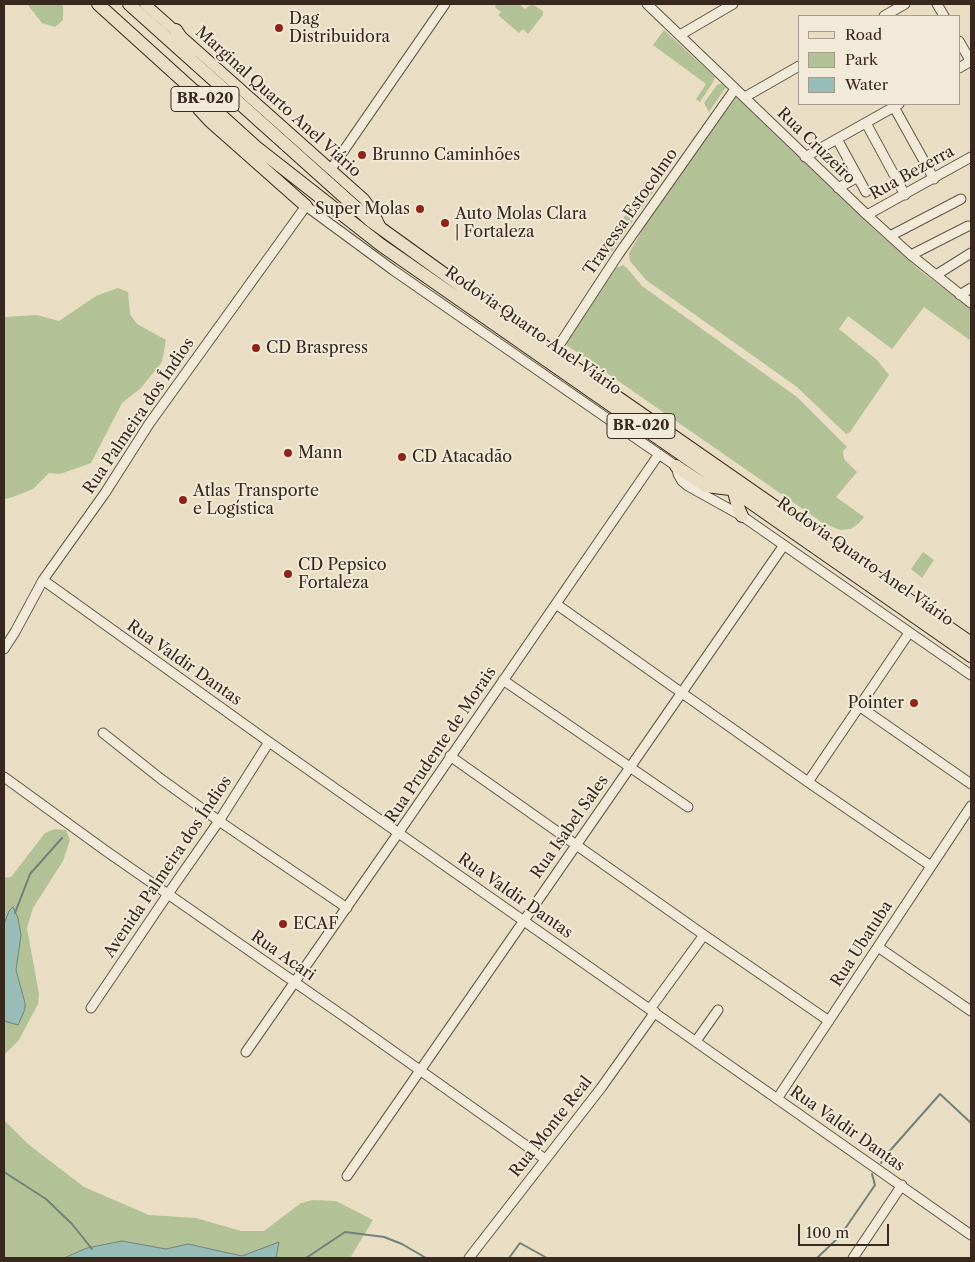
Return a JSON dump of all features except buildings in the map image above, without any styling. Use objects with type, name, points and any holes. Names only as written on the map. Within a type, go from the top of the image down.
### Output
[{"type":"highway","name":"Rodovia Quarto Anel Viário","points":[[98,4],[256,147],[380,245],[971,656]]},
{"type":"highway","name":"Rodovia Quarto Anel Viário","points":[[129,4],[204,71],[327,174],[372,222],[554,353],[971,643]]},
{"type":"highway","points":[[176,30],[204,71]]},
{"type":"highway","points":[[197,92],[199,109],[210,121],[306,206]]},
{"type":"highway","points":[[313,193],[327,174]]},
{"type":"highway","points":[[676,466],[706,486],[733,490],[742,516]]},
{"type":"main road","name":"Marginal Quarto Anel Viário","points":[[145,4],[176,30],[327,174]]},
{"type":"street","points":[[327,174],[444,4]]},
{"type":"street","name":"Rua Cruzeiro","points":[[647,4],[866,215],[911,255],[971,303]]},
{"type":"street","points":[[680,35],[721,7],[734,4]]},
{"type":"street","points":[[886,15],[905,4]]},
{"type":"street","points":[[937,4],[943,15]]},
{"type":"street","points":[[960,43],[971,61],[960,67]]},
{"type":"street","points":[[745,97],[798,67]]},
{"type":"street","name":"Travessa Estocolmo","points":[[554,353],[618,255],[735,89]]},
{"type":"street","points":[[805,156],[896,105],[934,179]]},
{"type":"street","points":[[866,123],[905,194]]},
{"type":"street","points":[[837,139],[866,192]]},
{"type":"street","name":"Rua Bezerra","points":[[866,215],[971,158]]},
{"type":"street","points":[[838,188],[858,177]]},
{"type":"street","points":[[890,236],[961,199]]},
{"type":"street","points":[[306,206],[401,276],[676,466],[682,481],[688,486],[742,516],[784,544],[971,675]]},
{"type":"street","name":"Rua Palmeira dos Índios","points":[[4,649],[43,580],[105,493],[149,424],[306,206]]},
{"type":"street","points":[[911,255],[968,226]]},
{"type":"street","points":[[936,275],[971,253]]},
{"type":"street","points":[[960,294],[971,288]]},
{"type":"street","name":"Rua Prudente de Morais","points":[[246,1052],[659,454]]},
{"type":"street","name":"Rua Isabel Sales","points":[[347,1176],[784,544]]},
{"type":"street","name":"Rua Valdir Dantas","points":[[43,580],[269,742],[971,1235]]},
{"type":"street","points":[[556,604],[808,782],[931,866]]},
{"type":"street","points":[[808,782],[909,633]]},
{"type":"street","points":[[503,680],[688,807]]},
{"type":"street","points":[[859,706],[971,784]]},
{"type":"street","points":[[103,733],[161,779],[219,821],[347,908]]},
{"type":"street","name":"Avenida Palmeira dos Índios","points":[[91,1008],[219,821],[269,742]]},
{"type":"street","points":[[450,756],[829,1021]]},
{"type":"street","name":"Rua Acari","points":[[4,777],[545,1159]]},
{"type":"street","name":"Rua Ubatuba","points":[[777,1099],[971,806]]},
{"type":"street","name":"Rua Monte Real","points":[[469,1258],[601,1088],[704,935]]},
{"type":"street","points":[[878,947],[971,1011]]},
{"type":"street","points":[[696,1041],[718,1010]]},
{"type":"street","points":[[853,1258],[902,1185]]},
{"type":"green space","points":[[27,4],[61,4],[63,6],[63,20],[55,27],[42,23]]},
{"type":"green space","points":[[496,4],[519,4],[525,9],[532,4],[543,11],[543,15],[528,34],[523,29],[519,33],[498,15],[501,12],[495,7]]},
{"type":"green space","points":[[664,30],[715,77],[700,102],[696,99],[706,84],[653,45]]},
{"type":"green space","points":[[722,83],[726,87],[709,112],[704,103],[717,85]]},
{"type":"green space","points":[[736,97],[874,229],[923,273],[971,309],[971,341],[924,307],[892,349],[848,316],[839,329],[877,360],[889,375],[850,432],[846,434],[797,387],[646,280],[630,261],[629,253],[646,224]]},
{"type":"green space","points":[[656,188],[607,258],[600,263],[597,258],[598,254],[632,206]]},
{"type":"green space","points":[[623,265],[642,286],[797,397],[847,447],[843,451],[844,459],[857,472],[836,497],[864,517],[859,523],[851,529],[840,530],[823,523],[565,344],[616,268]]},
{"type":"green space","points":[[118,288],[128,292],[130,314],[137,324],[166,340],[162,362],[141,388],[122,403],[91,463],[60,474],[49,473],[33,489],[4,499],[4,317],[37,315],[59,321],[96,296]]},
{"type":"green space","points":[[923,552],[934,560],[922,578],[911,569]]},
{"type":"green space","points":[[55,829],[66,830],[70,840],[63,861],[33,908],[27,928],[39,994],[38,1004],[19,1040],[4,1055],[4,1021],[18,1024],[25,1009],[25,1003],[16,970],[21,935],[4,924],[4,878],[11,877],[45,833]]},
{"type":"green space","points":[[4,1120],[28,1144],[84,1187],[149,1215],[196,1218],[241,1231],[264,1231],[301,1203],[313,1200],[336,1201],[373,1220],[350,1258],[276,1258],[279,1243],[242,1256],[188,1244],[166,1249],[122,1241],[87,1248],[64,1258],[4,1258]]},
{"type":"water","points":[[13,907],[18,918],[21,935],[16,970],[25,1003],[25,1009],[18,1025],[4,1021],[4,924],[9,911]]},
{"type":"water","points":[[122,1241],[166,1249],[188,1244],[242,1256],[279,1242],[276,1258],[64,1258],[87,1248]]},
{"type":"waterway","points":[[15,913],[30,874],[62,838]]},
{"type":"waterway","points":[[881,1163],[940,1094],[971,1123]]},
{"type":"waterway","points":[[4,1172],[46,1199],[72,1224],[92,1249]]},
{"type":"waterway","points":[[817,1258],[840,1236],[875,1185],[872,1174]]},
{"type":"waterway","points":[[306,1258],[345,1232],[384,1237],[402,1244],[426,1258]]},
{"type":"waterway","points":[[509,1258],[520,1243],[547,1258]]},
{"type":"place","name":"Dag Distribuidora","points":[[279,28]]},
{"type":"place","name":"Brunno Caminhões","points":[[362,155]]},
{"type":"place","name":"Super Molas","points":[[420,209]]},
{"type":"place","name":"Auto Molas Clara | Fortaleza","points":[[445,223]]},
{"type":"place","name":"CD Braspress","points":[[256,348]]},
{"type":"place","name":"Mann","points":[[288,453]]},
{"type":"place","name":"CD Atacadão","points":[[402,457]]},
{"type":"place","name":"Atlas Transporte e Logística","points":[[183,500]]},
{"type":"place","name":"CD Pepsico Fortaleza","points":[[288,574]]},
{"type":"place","name":"Pointer","points":[[914,703]]},
{"type":"place","name":"ECAF","points":[[283,924]]}]
